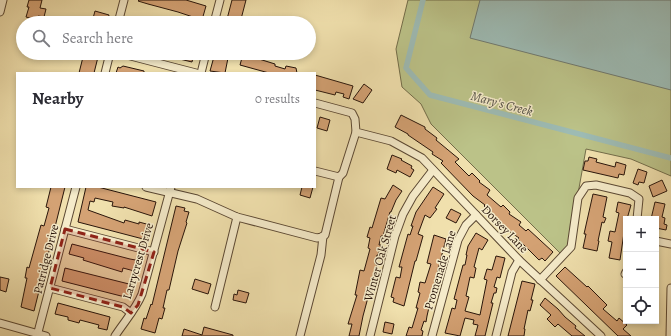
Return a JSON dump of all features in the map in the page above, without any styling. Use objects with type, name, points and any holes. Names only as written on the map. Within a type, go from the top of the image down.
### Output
[{"type":"street","points":[[0,12],[3,0]]},
{"type":"street","points":[[120,16],[124,0]]},
{"type":"street","points":[[216,16],[220,0]]},
{"type":"street","points":[[105,72],[108,60]]},
{"type":"street","points":[[146,60],[192,72]]},
{"type":"street","points":[[201,72],[204,60]]},
{"type":"street","points":[[300,336],[321,254],[323,236],[325,235],[339,177],[343,173],[356,132],[355,119],[352,113],[316,103]]},
{"type":"street","name":"Dorsey Lane","points":[[356,132],[391,141],[422,158],[519,260],[601,336]]},
{"type":"street","points":[[316,170],[339,177]]},
{"type":"street","name":"Winter Oak Street","points":[[370,336],[397,228],[413,196],[433,170]]},
{"type":"street","points":[[540,280],[571,247],[578,198],[586,186],[596,185],[630,193],[639,199],[637,216]]},
{"type":"street","name":"Patridge Drive","points":[[38,335],[76,188]]},
{"type":"street","points":[[154,188],[170,190],[237,217],[317,238],[323,236]]},
{"type":"street","name":"Larrycrest Drive","points":[[115,336],[138,305],[154,252],[170,190]]},
{"type":"street","name":"Promenade Lane","points":[[432,336],[458,240],[466,225],[476,215]]},
{"type":"street","points":[[215,307],[237,217]]},
{"type":"street","points":[[65,229],[154,252]]},
{"type":"street","points":[[659,242],[671,244]]},
{"type":"street","points":[[496,336],[512,272],[519,260]]},
{"type":"street","points":[[50,288],[123,307],[131,313]]},
{"type":"street","points":[[670,336],[671,288]]},
{"type":"street","points":[[0,323],[38,335],[46,336]]},
{"type":"highlighted area","points":[[65,229],[154,252],[138,305],[131,313],[123,307],[50,288]]},
{"type":"green space","points":[[408,0],[671,0],[671,176],[631,159],[586,149],[569,244],[561,254],[431,124],[421,104],[402,87],[396,49]]},
{"type":"water","points":[[480,0],[671,0],[671,90],[470,38]]},
{"type":"building","points":[[29,0],[42,0],[40,8],[46,9],[44,16],[26,16],[29,7],[27,7]]},
{"type":"building","points":[[186,0],[206,6],[203,16],[190,16],[138,1]]},
{"type":"building","points":[[232,0],[246,0],[242,16],[228,16]]},
{"type":"building","points":[[95,11],[109,15],[109,16],[94,16]]},
{"type":"building","points":[[82,60],[97,60],[94,72],[79,72]]},
{"type":"building","points":[[213,60],[228,60],[225,72],[210,71]]},
{"type":"building","points":[[241,60],[262,60],[285,69],[286,66],[296,68],[297,72],[265,72],[240,65]]},
{"type":"building","points":[[123,66],[144,72],[116,72],[118,67],[120,68]]},
{"type":"building","points":[[316,75],[353,86],[349,99],[343,97],[344,94],[336,92],[335,95],[316,90]]},
{"type":"building","points":[[364,84],[372,90],[363,103],[353,99]]},
{"type":"building","points":[[401,115],[425,127],[425,129],[437,138],[436,140],[459,159],[455,162],[469,176],[472,173],[480,181],[479,182],[490,190],[487,195],[501,207],[503,205],[510,212],[509,214],[521,222],[519,225],[526,231],[528,229],[553,252],[545,261],[542,258],[539,260],[518,239],[519,238],[503,227],[504,226],[484,206],[485,205],[473,196],[441,163],[443,161],[432,154],[433,152],[408,134],[395,127]]},
{"type":"building","points":[[320,117],[330,120],[327,131],[317,128]]},
{"type":"building","points":[[392,155],[402,159],[401,160],[412,166],[411,168],[414,170],[410,177],[397,170],[396,173],[387,169]]},
{"type":"building","points":[[589,157],[597,159],[596,162],[615,167],[616,162],[626,165],[624,175],[619,174],[618,178],[583,170],[585,161],[588,161]]},
{"type":"building","points":[[638,169],[647,172],[644,183],[639,182],[638,185],[633,183]]},
{"type":"building","points":[[662,180],[667,191],[653,197],[649,186]]},
{"type":"building","points":[[393,185],[402,191],[390,212],[383,236],[381,236],[379,245],[381,245],[375,264],[377,264],[359,336],[349,336],[352,324],[348,324],[357,295],[355,295],[360,270],[364,271],[370,249],[368,248],[370,238],[367,237],[370,227],[372,228],[381,198],[385,199]]},
{"type":"building","points":[[433,187],[444,194],[435,208],[437,209],[430,218],[425,215],[418,234],[423,236],[404,306],[393,302],[394,298],[391,297],[396,277],[400,278],[402,267],[399,267],[408,234],[410,235],[413,226],[411,226],[416,212]]},
{"type":"building","points":[[51,188],[65,188],[34,311],[21,307],[27,278],[25,278],[27,267],[29,268],[41,225],[44,226],[49,208],[46,207]]},
{"type":"building","points":[[86,188],[102,188],[156,202],[152,216],[124,207],[112,206],[113,202],[95,198],[94,202],[90,201],[88,210],[124,223],[125,220],[150,225],[147,240],[78,222]]},
{"type":"building","points":[[302,188],[313,188],[310,198],[300,195]]},
{"type":"building","points":[[593,194],[607,197],[603,217],[606,218],[604,223],[602,222],[597,251],[583,248],[586,234],[584,234]]},
{"type":"building","points":[[618,202],[631,205],[628,216],[623,216],[623,240],[620,260],[609,258],[612,242],[608,241],[610,231],[615,232],[619,213],[616,212]]},
{"type":"building","points":[[655,202],[665,204],[662,217],[665,218],[664,224],[667,225],[666,230],[659,229],[659,216],[652,216]]},
{"type":"building","points":[[176,206],[185,208],[184,211],[189,212],[169,290],[167,290],[162,319],[159,318],[155,333],[141,329],[144,318],[146,319],[151,304],[152,305]]},
{"type":"building","points":[[451,209],[461,214],[456,223],[446,218]]},
{"type":"building","points":[[476,233],[488,240],[482,250],[479,248],[474,267],[476,268],[474,278],[470,277],[466,296],[469,297],[465,311],[480,315],[487,280],[484,279],[487,269],[492,270],[496,256],[505,258],[500,278],[497,277],[494,287],[497,288],[491,303],[493,303],[485,336],[475,336],[478,325],[473,324],[474,320],[465,318],[460,336],[445,333],[452,308],[455,309],[457,300],[454,299],[463,265],[465,265],[468,246]]},
{"type":"building","points":[[434,235],[446,239],[426,322],[424,321],[421,330],[423,331],[422,336],[406,336],[409,327],[412,328],[418,308],[416,308],[420,293],[418,292],[420,282],[425,283],[431,264],[427,263]]},
{"type":"building","points":[[72,244],[141,261],[138,272],[123,268],[122,272],[83,260],[84,258],[69,254]]},
{"type":"building","points":[[565,267],[587,287],[588,286],[607,305],[603,309],[617,321],[619,318],[623,322],[623,324],[627,325],[623,329],[631,336],[618,336],[556,276]]},
{"type":"building","points":[[65,268],[133,285],[129,298],[62,281]]},
{"type":"building","points":[[0,277],[9,279],[6,292],[0,290]]},
{"type":"building","points":[[195,279],[211,284],[208,294],[192,289]]},
{"type":"building","points":[[522,281],[535,284],[530,311],[528,310],[524,336],[508,336]]},
{"type":"building","points":[[238,290],[249,293],[246,303],[233,300],[234,294],[237,295]]},
{"type":"building","points":[[545,298],[585,336],[572,336],[558,324],[555,327],[547,319],[551,315],[540,305]]},
{"type":"building","points":[[58,303],[110,317],[107,330],[98,328],[99,325],[80,320],[79,323],[68,320],[68,317],[55,314]]},
{"type":"building","points":[[385,322],[394,324],[392,334],[383,332]]},
{"type":"building","points":[[204,327],[233,336],[182,336],[184,329],[202,335]]},
{"type":"waterway","name":"Mary's Creek","points":[[423,0],[406,68],[430,95],[671,158]]}]
